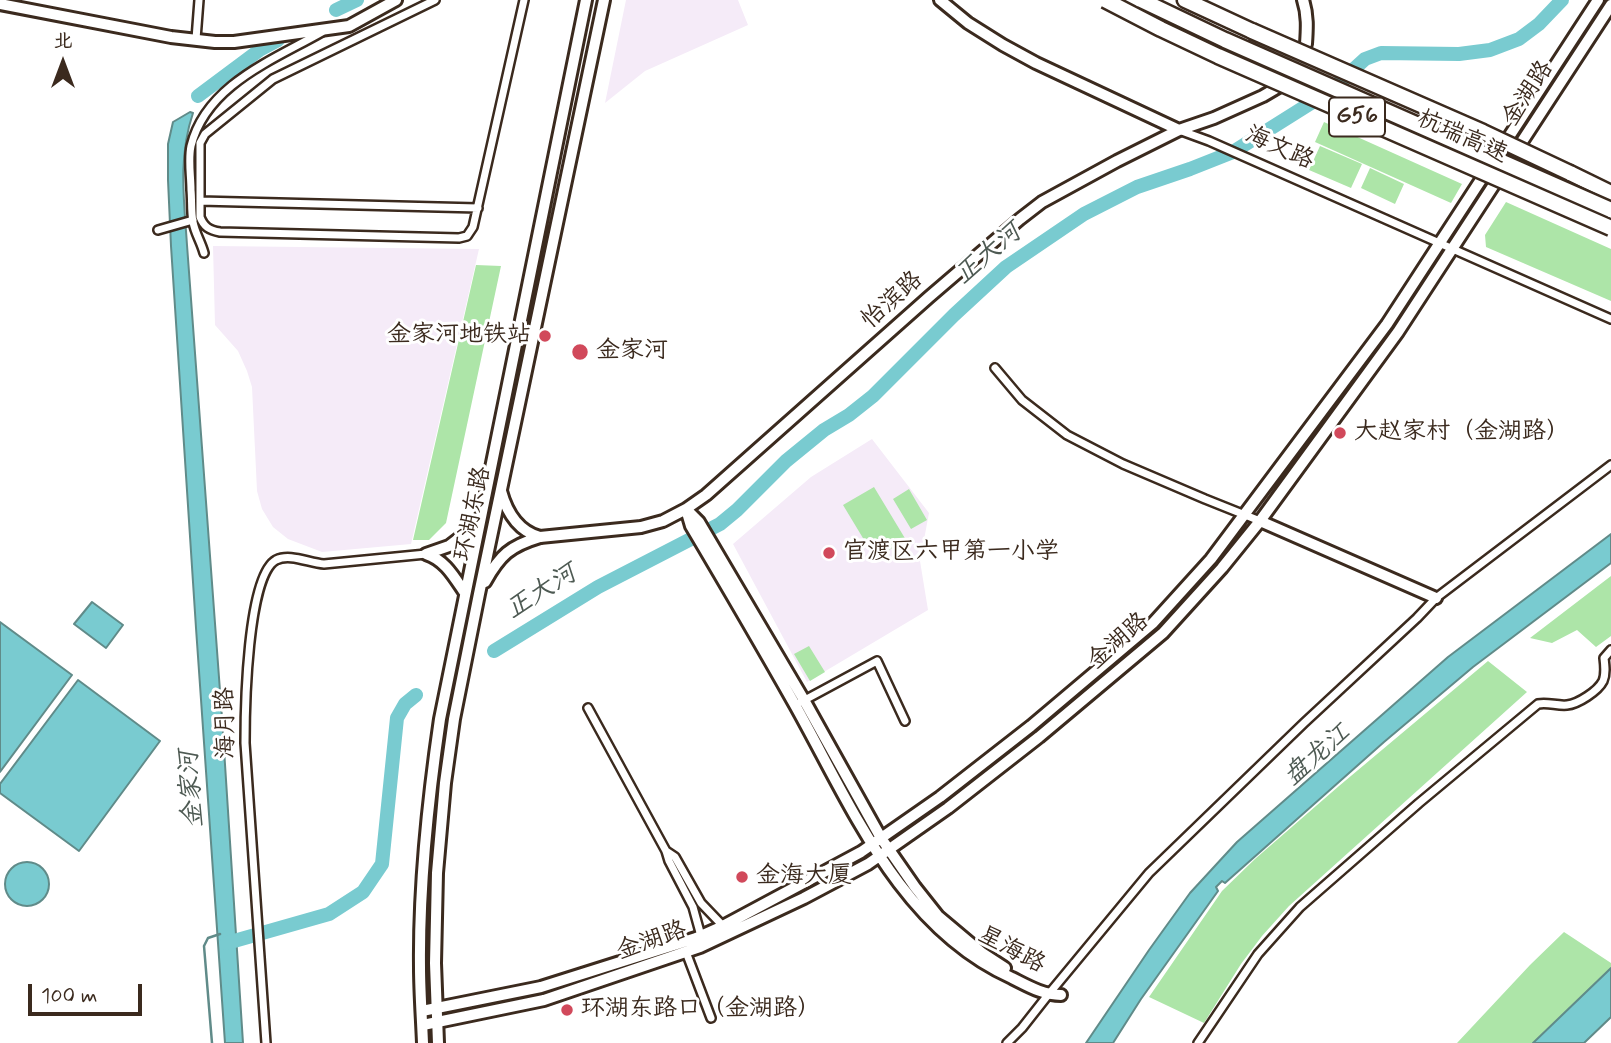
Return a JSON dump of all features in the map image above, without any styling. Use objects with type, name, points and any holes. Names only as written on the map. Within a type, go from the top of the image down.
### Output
[{"type":"highway","name":"杭瑞高速","points":[[1105,0],[1199,47],[1611,228]]},
{"type":"highway","name":"杭瑞高速","points":[[1141,0],[1225,40],[1611,210]]},
{"type":"highway","points":[[1185,0],[1483,132],[1611,193]]},
{"type":"main road","points":[[0,4],[171,37],[234,42],[349,26],[396,0]]},
{"type":"main road","name":"环湖东路","points":[[423,1043],[420,967],[423,874],[440,719],[586,0]]},
{"type":"main road","name":"环湖东路","points":[[438,1043],[435,963],[437,873],[454,719],[604,0]]},
{"type":"main road","name":"海文路","points":[[940,0],[1003,46],[1179,131]]},
{"type":"main road","points":[[1303,0],[1308,27],[1306,44]]},
{"type":"main road","name":"金湖路","points":[[422,1011],[541,987],[701,936],[723,926],[861,852],[940,797],[1031,726],[1153,623],[1212,559],[1387,324],[1598,0]]},
{"type":"main road","name":"金湖路","points":[[423,1025],[544,1000],[700,947],[804,898],[868,863],[948,808],[1040,737],[1163,633],[1260,521],[1398,331],[1611,5]]},
{"type":"main road","name":"怡滨路","points":[[479,594],[506,552],[517,545],[540,537],[641,527],[663,521],[686,509],[706,495],[1020,219],[1053,196],[1118,161],[1280,86]]},
{"type":"main road","points":[[501,490],[504,503],[513,519],[530,534],[540,537]]},
{"type":"main road","name":"星海路","points":[[686,509],[800,703],[876,841],[885,852],[903,890],[953,943],[989,966],[1050,991]]},
{"type":"main road","points":[[1260,521],[1436,598]]},
{"type":"main road","points":[[426,554],[449,546],[479,523]]},
{"type":"main road","points":[[426,554],[436,557],[451,571],[465,593]]},
{"type":"street","points":[[196,39],[199,0]]},
{"type":"street","points":[[432,1],[273,79],[205,135],[200,144],[200,217],[204,225],[211,231],[220,232],[459,239],[467,236],[471,232],[478,208],[524,0]]},
{"type":"street","points":[[349,26],[355,39]]},
{"type":"street","points":[[204,253],[189,221],[190,149],[207,111],[220,95],[237,81],[326,30]]},
{"type":"street","name":"海文路","points":[[1179,131],[1209,141],[1611,319]]},
{"type":"street","points":[[200,201],[478,208]]},
{"type":"street","points":[[158,230],[189,221]]},
{"type":"street","points":[[995,368],[1022,400],[1067,435],[1122,464],[1260,521]]},
{"type":"street","points":[[1007,1043],[1162,860],[1304,723],[1436,598],[1611,465]]},
{"type":"street","name":"海月路","points":[[266,1043],[245,743],[245,707],[248,648],[268,566],[283,558],[324,564],[426,554]]},
{"type":"street","points":[[1198,1043],[1258,954],[1300,907],[1538,704],[1568,705],[1590,695],[1602,682],[1604,658],[1611,650]]},
{"type":"street","points":[[800,703],[877,661],[905,721]]},
{"type":"street","points":[[588,708],[666,851],[693,907],[701,936]]},
{"type":"street","points":[[666,851],[675,857],[701,903],[723,926]]},
{"type":"street","points":[[686,952],[711,1018]]},
{"type":"shaded area","points":[[626,0],[738,0],[748,25],[645,71],[605,103]]},
{"type":"shaded area","points":[[213,246],[479,249],[411,544],[322,552],[288,539],[273,527],[262,509],[257,491],[252,387],[238,351],[215,325]]},
{"type":"shaded area","name":"官渡区六甲第一小学","points":[[872,439],[929,513],[920,561],[928,610],[807,682],[733,544],[811,477]]},
{"type":"green space","points":[[1324,122],[1462,184],[1451,203],[1315,142]]},
{"type":"green space","points":[[1320,146],[1362,164],[1351,188],[1309,170]]},
{"type":"green space","points":[[1370,168],[1404,184],[1395,204],[1361,188]]},
{"type":"green space","points":[[1506,202],[1611,249],[1611,301],[1486,247],[1485,235]]},
{"type":"green space","points":[[476,265],[501,266],[446,523],[429,540],[413,540]]},
{"type":"green space","points":[[874,487],[906,540],[875,558],[843,505]]},
{"type":"green space","points":[[909,489],[927,520],[911,529],[893,499]]},
{"type":"green space","points":[[1611,576],[1611,636],[1596,647],[1577,630],[1552,643],[1530,638]]},
{"type":"green space","points":[[809,646],[825,672],[810,681],[794,654]]},
{"type":"green space","points":[[1488,661],[1527,692],[1289,906],[1241,964],[1204,1023],[1149,997],[1222,891],[1339,786]]},
{"type":"green space","points":[[1564,932],[1611,963],[1611,968],[1533,1043],[1457,1043],[1530,965]]},
{"type":"water","points":[[190,112],[193,113],[185,146],[183,179],[243,1043],[225,1043],[171,246],[168,144],[173,122]]},
{"type":"water","points":[[1611,534],[1611,563],[1473,667],[1225,883],[1222,881],[1216,887],[1218,891],[1113,1043],[1086,1043],[1190,893],[1237,842],[1448,657]]},
{"type":"water","points":[[92,602],[123,625],[106,648],[74,624]]},
{"type":"water","points":[[0,622],[72,675],[0,772]]},
{"type":"water","points":[[78,680],[160,741],[79,851],[0,793],[0,784]]},
{"type":"water","points":[[27,862],[43,868],[49,884],[43,900],[27,906],[11,900],[5,884],[11,868]]},
{"type":"water","points":[[1611,968],[1611,1017],[1584,1043],[1533,1043]]},
{"type":"waterway","name":"金家河","points":[[336,10],[357,0]]},
{"type":"waterway","name":"正大河","points":[[494,651],[598,587],[720,524],[786,461],[873,396],[1006,267],[1084,214],[1137,187],[1233,152],[1330,91],[1365,59],[1381,53],[1459,54],[1490,50],[1519,39],[1539,24],[1562,0]]},
{"type":"waterway","name":"金家河","points":[[198,96],[261,49],[278,40]]},
{"type":"waterway","name":"正大河","points":[[227,943],[329,914],[363,892],[382,864],[397,718],[405,704],[416,695]]},
{"type":"waterway","points":[[212,1043],[204,946],[208,938],[220,934]]},
{"type":"place","name":"金家河地铁站","points":[[545,336]]},
{"type":"place","name":"金家河","points":[[580,352]]},
{"type":"place","name":"大赵家村（金湖路）","points":[[1340,433]]},
{"type":"place","name":"官渡区六甲第一小学","points":[[829,553]]},
{"type":"place","name":"金海大厦","points":[[742,877]]},
{"type":"place","name":"环湖东路口（金湖路）","points":[[567,1010]]},
{"type":"water label","name":"盘龙江","points":[[1318,756]]}]
